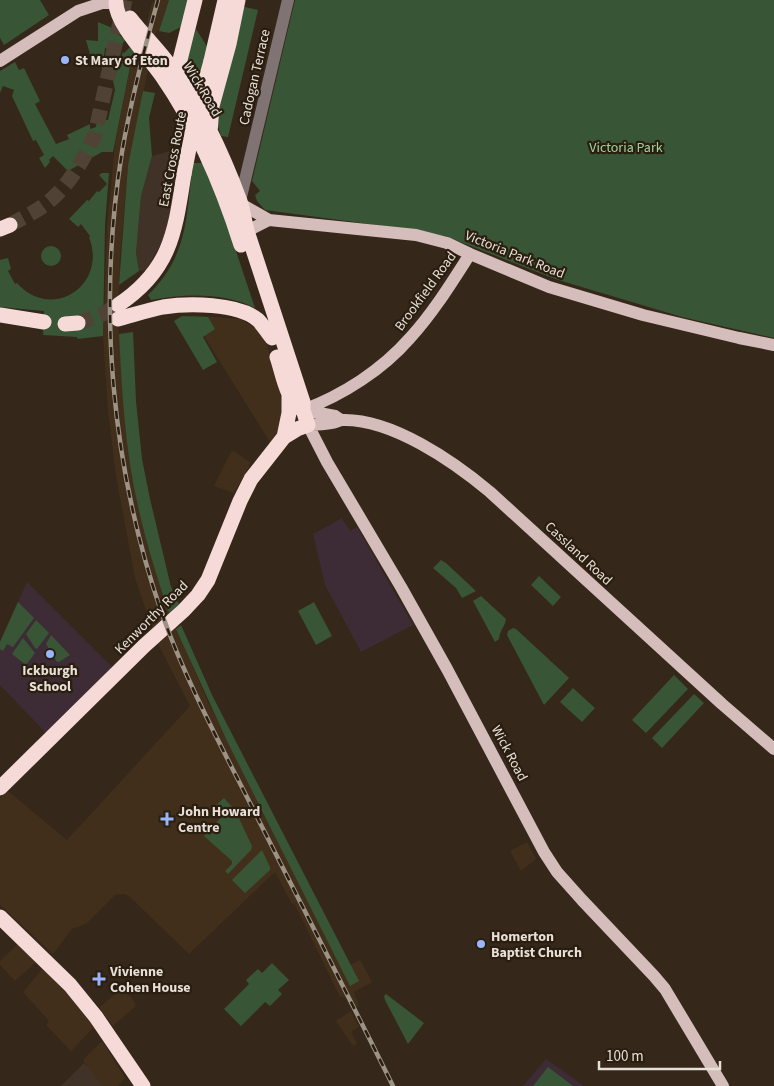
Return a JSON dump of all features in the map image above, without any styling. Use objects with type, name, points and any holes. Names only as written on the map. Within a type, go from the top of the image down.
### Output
[{"type":"highway","points":[[179,101],[175,88],[176,73],[195,0]]},
{"type":"highway","name":"East Cross Route","points":[[225,0],[195,118],[176,226],[166,255],[144,286],[118,312],[178,306],[223,306],[234,308],[255,318],[272,338]]},
{"type":"highway","points":[[210,133],[212,106],[229,44],[238,0]]},
{"type":"highway","name":"Wick Road","points":[[116,1],[176,73],[197,106],[225,165],[240,202],[247,231],[303,402],[303,410],[308,425]]},
{"type":"highway","name":"Wick Road","points":[[116,1],[116,11],[121,23],[145,52],[179,101],[207,153],[242,247],[290,395],[294,403],[303,410]]},
{"type":"highway","points":[[153,44],[166,47],[184,39]]},
{"type":"highway","points":[[0,315],[44,322]]},
{"type":"highway","points":[[284,437],[289,413],[290,395]]},
{"type":"highway","name":"Kenworthy Road","points":[[0,788],[198,595],[208,580],[240,501],[251,479],[284,437],[308,425]]},
{"type":"highway","points":[[0,917],[74,990],[96,1017],[143,1086]]},
{"type":"main road","points":[[0,61],[78,10],[116,1]]},
{"type":"main road","name":"Victoria Park Road","points":[[240,202],[269,220],[377,230],[434,238],[549,287],[643,315],[774,345]]},
{"type":"main road","points":[[242,247],[247,231],[269,220]]},
{"type":"main road","name":"Brookfield Road","points":[[303,410],[323,402],[384,364],[410,339],[421,325],[470,254]]},
{"type":"main road","name":"Cassland Road","points":[[303,410],[335,416],[341,420],[368,423],[394,431],[449,460],[468,474],[774,750]]},
{"type":"main road","name":"Cassland Road","points":[[308,425],[335,423],[341,420]]},
{"type":"main road","name":"Wick Road","points":[[308,425],[330,468],[430,638],[544,852],[557,872],[665,989],[723,1086]]},
{"type":"street","name":"Cadogan Terrace","points":[[240,202],[288,0]]},
{"type":"street","points":[[225,165],[236,167],[249,161]]},
{"type":"shaded area","name":"John Howard Centre","points":[[154,0],[169,0],[159,31],[157,30],[146,69],[148,70],[128,165],[120,258],[118,326],[119,334],[133,332],[136,402],[142,459],[171,587],[179,604],[170,613],[208,702],[357,979],[350,965],[360,960],[372,982],[354,992],[359,1005],[351,1009],[345,997],[340,997],[294,903],[292,904],[275,872],[189,954],[125,894],[115,895],[86,924],[72,929],[53,954],[0,905],[0,798],[7,790],[67,840],[190,706],[158,644],[167,636],[161,621],[152,628],[135,578],[116,476],[108,410],[103,336],[107,227],[115,144],[131,62],[138,56]]},
{"type":"shaded area","points":[[183,147],[167,228],[161,244],[146,270],[139,271],[136,253],[141,196],[152,156]]},
{"type":"shaded area","points":[[191,315],[240,319],[257,329],[267,344],[281,397],[282,418],[281,427],[271,444]]},
{"type":"shaded area","points":[[234,451],[251,463],[234,493],[214,486],[231,452]]},
{"type":"shaded area","points":[[342,518],[350,531],[357,527],[413,625],[361,652],[325,585],[313,534]]},
{"type":"shaded area","name":"Ickburgh School","points":[[27,582],[112,667],[46,733],[0,685],[0,641]]},
{"type":"shaded area","points":[[527,842],[536,859],[521,871],[510,851]]},
{"type":"shaded area","points":[[18,944],[35,960],[35,963],[15,981],[0,965],[0,961]]},
{"type":"shaded area","points":[[43,968],[73,1000],[94,1027],[71,1051],[46,1025],[49,1021],[23,992]]},
{"type":"shaded area","points":[[122,988],[132,998],[136,1006],[113,1026],[99,1008]]},
{"type":"shaded area","points":[[351,1011],[359,1027],[351,1032],[357,1044],[353,1046],[336,1021]]},
{"type":"shaded area","points":[[103,1042],[125,1078],[118,1086],[98,1086],[83,1060]]},
{"type":"shaded area","points":[[546,1059],[584,1086],[523,1086]]},
{"type":"shaded area","points":[[84,1063],[103,1086],[61,1086]]},
{"type":"green space","points":[[0,0],[40,0],[49,15],[4,45],[0,38]]},
{"type":"green space","points":[[169,0],[188,0],[181,27],[169,33],[159,31]]},
{"type":"green space","name":"Victoria Park","points":[[295,0],[774,0],[774,338],[682,317],[555,279],[445,236],[265,210],[257,201],[255,195],[260,191],[252,181]]},
{"type":"green space","points":[[241,6],[258,10],[228,137],[221,136],[218,126],[217,101]]},
{"type":"green space","points":[[98,22],[110,27],[125,40],[117,52],[105,48],[104,56],[91,58],[86,40],[98,41]]},
{"type":"green space","points":[[196,29],[208,48],[197,90],[184,68]]},
{"type":"green space","points":[[130,47],[138,56],[136,63],[131,62],[113,152],[102,152],[68,171],[53,156],[45,168],[39,158],[44,155],[36,140],[33,141],[12,96],[14,90],[3,86],[0,93],[0,71],[15,62],[19,70],[24,68],[40,101],[35,104],[56,144],[69,139],[67,135],[90,124],[90,129],[96,127],[97,120],[108,120],[115,90],[113,81],[123,52]]},
{"type":"green space","points":[[143,91],[155,93],[149,118],[152,156],[141,196],[136,253],[139,271],[119,285],[128,165]]},
{"type":"green space","points":[[193,163],[205,163],[255,308],[230,299],[217,297],[177,296],[151,300],[148,295],[171,265],[178,250],[186,218]]},
{"type":"green space","points":[[109,173],[105,225],[103,336],[78,339],[77,337],[43,335],[44,311],[0,307],[0,260],[8,258],[11,269],[8,271],[15,284],[17,283],[31,294],[45,299],[60,299],[73,293],[84,283],[91,270],[93,255],[90,236],[81,224],[78,227],[69,219],[87,200],[89,201],[97,191],[99,192],[107,184],[99,175]]},
{"type":"green space","points":[[51,246],[58,249],[61,256],[58,263],[51,266],[44,263],[41,256],[44,249]]},
{"type":"green space","points":[[182,316],[208,317],[215,329],[203,337],[217,362],[203,370],[174,321]]},
{"type":"green space","points":[[133,332],[136,402],[142,459],[171,587],[179,604],[169,613],[141,519],[127,442],[119,334]]},
{"type":"green space","points":[[441,560],[476,591],[462,598],[456,588],[433,568]]},
{"type":"green space","points":[[539,576],[561,597],[553,606],[531,585]]},
{"type":"green space","points":[[481,596],[506,619],[499,639],[495,642],[473,601]]},
{"type":"green space","points":[[18,602],[34,618],[13,647],[7,644],[3,651],[0,649],[0,642]]},
{"type":"green space","points":[[314,602],[332,636],[316,645],[298,611]]},
{"type":"green space","points":[[36,620],[49,633],[37,649],[26,634]]},
{"type":"green space","points":[[181,625],[213,697],[359,981],[350,986],[228,743],[176,629]]},
{"type":"green space","points":[[513,628],[569,678],[544,705],[507,635],[508,631]]},
{"type":"green space","points":[[51,635],[70,655],[59,662],[57,662],[46,644]]},
{"type":"green space","points":[[23,638],[35,653],[26,665],[12,654]]},
{"type":"green space","points":[[674,675],[688,689],[646,733],[632,720]]},
{"type":"green space","points":[[573,688],[595,708],[582,722],[560,702]]},
{"type":"green space","points":[[694,694],[704,703],[662,748],[652,738]]},
{"type":"green space","points":[[224,798],[235,810],[252,846],[251,850],[228,874],[225,871],[232,864],[232,861],[204,836],[222,816],[214,807]]},
{"type":"green space","points":[[262,850],[270,870],[245,893],[232,880]]},
{"type":"green space","points":[[272,963],[289,980],[278,990],[282,994],[270,1006],[265,1002],[241,1026],[224,1009],[249,984],[246,980],[258,969],[262,973]]},
{"type":"green space","points":[[386,994],[424,1023],[408,1044],[385,1000],[384,996]]},
{"type":"green space","points":[[548,1067],[573,1086],[533,1086]]},
{"type":"tunnel","points":[[10,225],[38,209],[55,196],[75,172],[86,153],[95,134],[125,0]]},
{"type":"tunnel","points":[[78,323],[103,314],[118,305]]},
{"type":"railway","points":[[158,0],[129,113],[114,210],[110,327],[120,443],[131,501],[145,558],[171,639],[216,736],[393,1086]]},
{"type":"place","name":"St Mary of Eton","points":[[65,60]]},
{"type":"place","name":"Ickburgh School","points":[[50,654]]},
{"type":"place","name":"John Howard Centre","points":[[167,819]]},
{"type":"place","name":"Homerton Baptist Church","points":[[481,944]]},
{"type":"place","name":"Vivienne Cohen House","points":[[99,979]]}]
